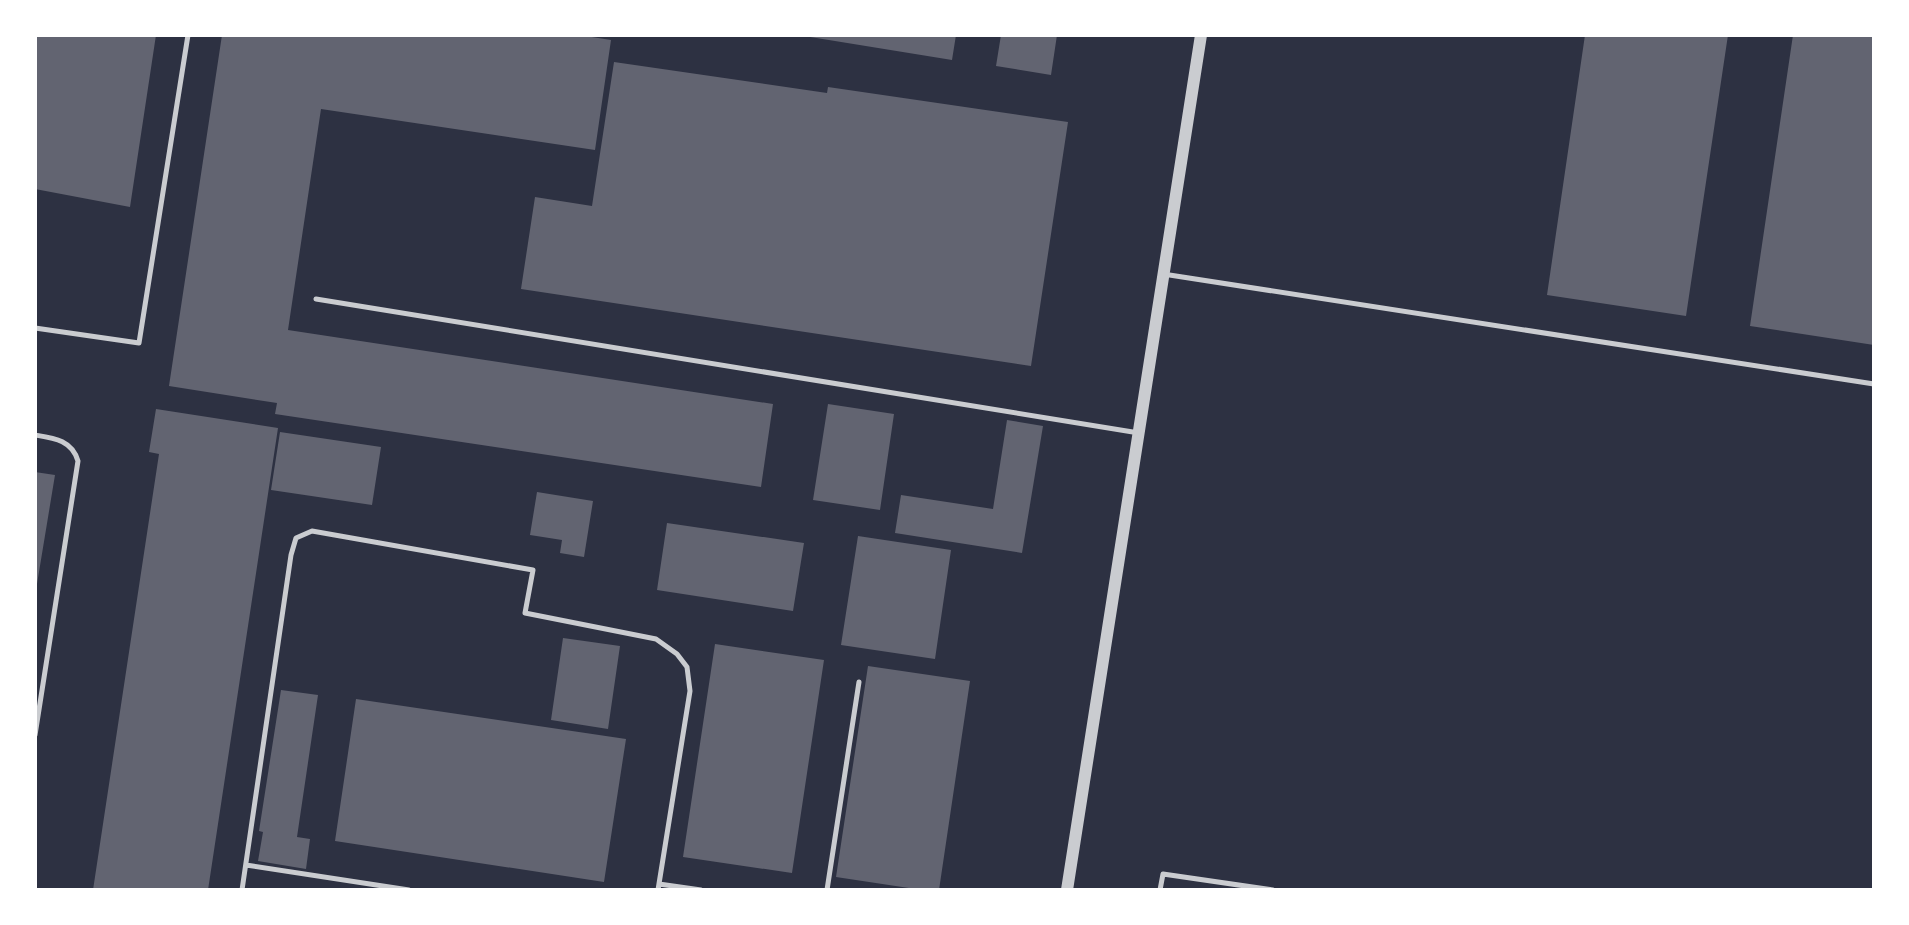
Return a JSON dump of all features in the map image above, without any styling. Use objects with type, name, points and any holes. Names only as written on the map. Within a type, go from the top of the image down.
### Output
[{"type":"street","points":[[1067,890],[1200,35]]},
{"type":"lane","points":[[35,328],[139,343],[188,35]]},
{"type":"lane","points":[[1163,274],[1874,384]]},
{"type":"lane","points":[[316,299],[1139,433]]},
{"type":"lane","points":[[35,435],[61,439],[75,451],[78,461],[35,735]]},
{"type":"lane","points":[[242,890],[291,555],[296,538],[312,531],[533,570],[525,612],[656,639],[677,654],[687,667],[691,691],[659,887],[701,890]]},
{"type":"lane","points":[[827,890],[859,682]]},
{"type":"lane","points":[[246,865],[409,890]]},
{"type":"lane","points":[[1160,890],[1163,874],[1273,890]]},
{"type":"building","points":[[35,35],[156,35],[130,207],[35,189]]},
{"type":"building","points":[[222,35],[579,35],[611,40],[595,150],[321,109],[288,330],[773,404],[761,487],[275,414],[277,403],[169,386]]},
{"type":"building","points":[[798,35],[956,35],[952,60]]},
{"type":"building","points":[[1001,35],[1057,35],[1051,75],[996,66]]},
{"type":"building","points":[[1585,35],[1728,35],[1686,316],[1547,295]]},
{"type":"building","points":[[1793,35],[1874,35],[1874,345],[1750,326]]},
{"type":"building","points":[[614,62],[827,93],[828,87],[1068,122],[1031,366],[521,289],[535,197],[592,206]]},
{"type":"building","points":[[828,404],[894,414],[880,510],[813,500]]},
{"type":"building","points":[[156,409],[278,428],[208,890],[93,890],[159,454],[149,452]]},
{"type":"building","points":[[1007,420],[1043,426],[1022,553],[895,533],[901,495],[993,509]]},
{"type":"building","points":[[280,432],[381,447],[372,505],[271,490]]},
{"type":"building","points":[[35,472],[55,475],[36,590],[35,590]]},
{"type":"building","points":[[537,492],[593,501],[584,557],[560,553],[562,540],[530,535]]},
{"type":"building","points":[[667,523],[804,543],[793,611],[657,590]]},
{"type":"building","points":[[858,536],[951,550],[935,659],[841,645]]},
{"type":"building","points":[[563,638],[620,646],[608,729],[551,720]]},
{"type":"building","points":[[715,644],[824,660],[792,873],[683,857]]},
{"type":"building","points":[[868,666],[970,681],[939,890],[922,890],[836,877]]},
{"type":"building","points":[[281,690],[318,695],[297,837],[310,839],[306,869],[258,861],[263,832],[259,831]]},
{"type":"building","points":[[356,699],[626,739],[604,882],[335,841]]}]
